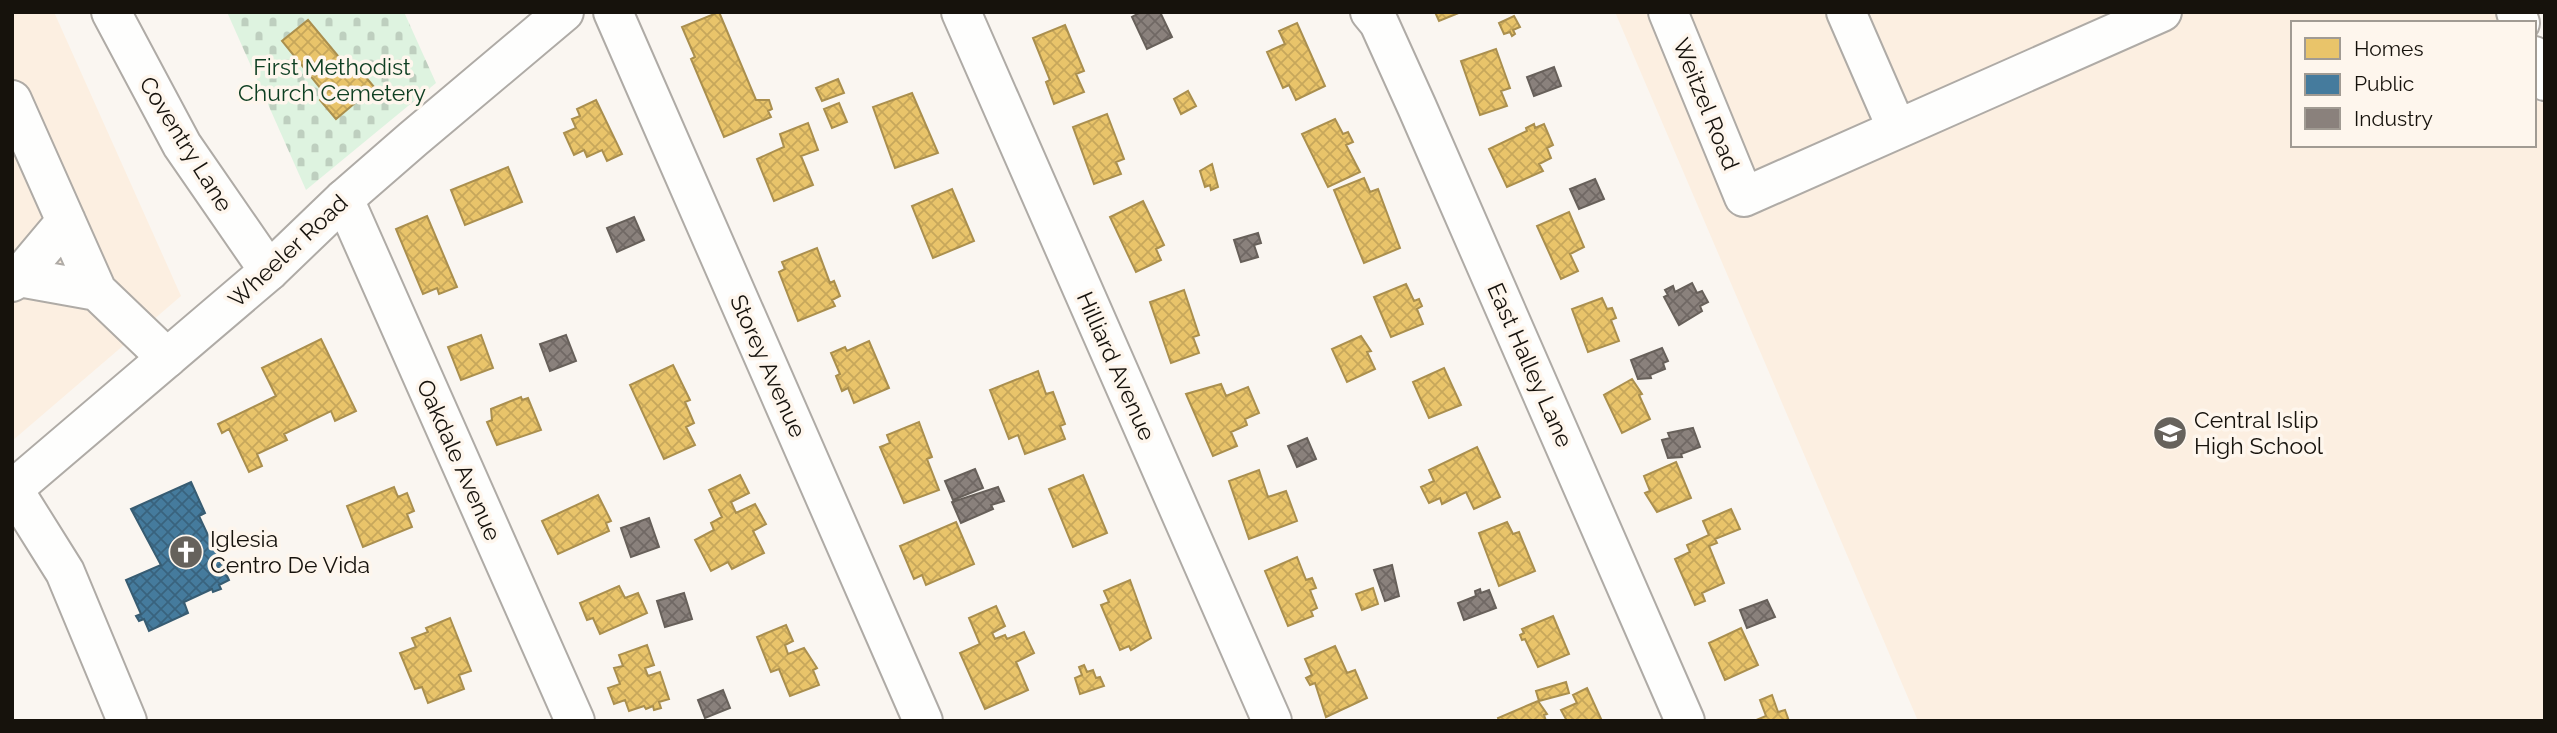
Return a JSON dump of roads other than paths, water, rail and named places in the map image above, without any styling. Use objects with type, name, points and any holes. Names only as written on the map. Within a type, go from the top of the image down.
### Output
[{"type":"street","name":"Coventry Lane","points":[[111,12],[183,145],[269,271]]},
{"type":"street","name":"Wheeler Road","points":[[13,490],[269,271],[344,199],[564,12]]},
{"type":"street","name":"Storey Avenue","points":[[613,12],[923,721]]},
{"type":"street","name":"Hilliard Avenue","points":[[961,12],[1272,721]]},
{"type":"street","name":"East Halley Lane","points":[[1370,12],[1378,23],[1418,107],[1685,721]]},
{"type":"street","name":"Weitzel Road","points":[[1668,12],[1744,197],[1897,129]]},
{"type":"street","points":[[1846,12],[1897,129],[2162,12]]},
{"type":"street","points":[[12,100],[97,291],[167,358]]},
{"type":"street","name":"Oakdale Avenue","points":[[344,199],[575,721]]},
{"type":"street","points":[[15,279],[66,221]]},
{"type":"street","points":[[15,279],[97,291]]},
{"type":"street","points":[[13,490],[65,572],[127,721]]},
{"type":"place","name":"Central Islip High School","points":[[2170,433]]},
{"type":"place","name":"Iglesia Centro De Vida","points":[[186,552]]},
{"type":"park label","name":"First Methodist Church Cemetery","points":[[332,80]]}]
